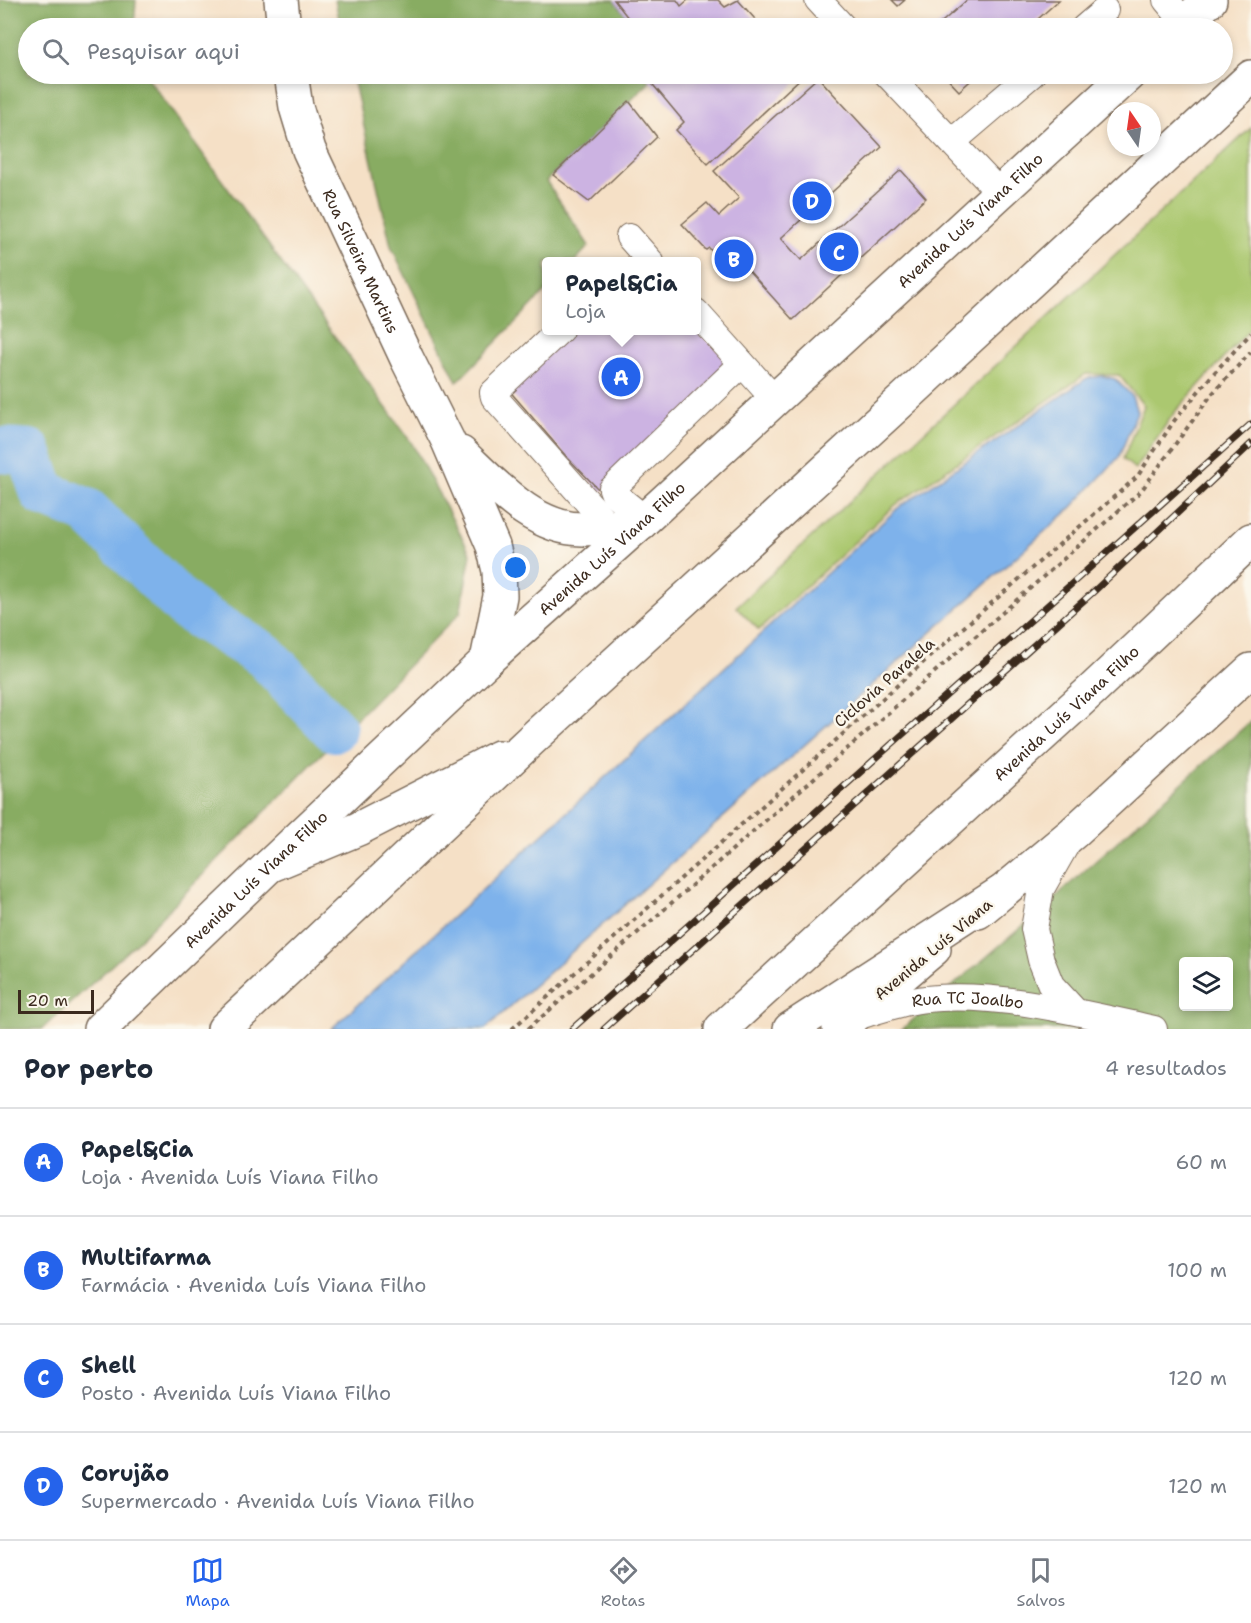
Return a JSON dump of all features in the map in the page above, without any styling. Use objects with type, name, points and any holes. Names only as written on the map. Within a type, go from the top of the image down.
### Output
[{"type":"main road","points":[[281,0],[283,18]]},
{"type":"main road","points":[[1176,17],[1210,0]]},
{"type":"main road","points":[[224,1029],[530,741],[1251,77]]},
{"type":"main road","name":"Rua Silveira Martins","points":[[293,84],[296,107],[309,150],[448,441],[493,546],[499,571],[500,596],[487,660]]},
{"type":"main road","name":"Avenida Luís Viana Filho","points":[[100,1029],[487,660],[643,521],[1118,84]]},
{"type":"main road","name":"Rua Silveira Martins","points":[[448,441],[500,490],[533,515],[558,525],[583,530],[643,521]]},
{"type":"main road","name":"Avenida Luís Viana Filho","points":[[721,1029],[1093,689],[1251,540]]},
{"type":"main road","points":[[790,1029],[1000,893],[1073,833],[1251,670]]},
{"type":"main road","points":[[269,866],[358,829],[530,741]]},
{"type":"main road","name":"Avenida Luís Viana","points":[[846,1023],[1000,893]]},
{"type":"street","points":[[818,0],[835,18]]},
{"type":"street","points":[[1096,18],[1105,10]]},
{"type":"street","points":[[897,84],[999,192]]},
{"type":"street","points":[[952,142],[1020,84]]},
{"type":"street","points":[[701,318],[774,400]]},
{"type":"street","points":[[555,335],[493,393],[494,397],[609,526]]},
{"type":"street","points":[[643,521],[614,494],[612,489],[742,364]]},
{"type":"street","points":[[1073,833],[1041,889],[1034,929],[1041,960],[1052,985],[1075,1011]]},
{"type":"street","name":"Rua TC Joalbo","points":[[846,1023],[925,999],[966,998],[1075,1011],[1154,1029]]},
{"type":"path","name":"Ciclovia Paralela","points":[[512,1029],[918,667],[1137,477],[1174,422],[1251,333]]},
{"type":"path","points":[[528,1029],[1141,491],[1212,394],[1251,352]]},
{"type":"green space","points":[[0,0],[136,0],[135,18],[18,18],[18,84],[152,84],[411,442],[471,554],[460,613],[134,945],[42,1029],[0,1029]]},
{"type":"green space","points":[[335,0],[614,0],[628,18],[339,18]]},
{"type":"green space","points":[[354,84],[648,84],[546,181],[589,246],[579,257],[542,257],[542,295],[457,382],[391,246]]},
{"type":"green space","points":[[1251,128],[1251,328],[1174,413],[1135,469],[1123,459],[1144,406],[1119,375],[1086,374],[894,506],[759,630],[736,607]]},
{"type":"green space","points":[[1251,721],[1251,1029],[902,1029],[1031,919]]},
{"type":"water","points":[[1103,376],[1115,379],[1132,396],[1137,412],[1119,457],[1070,509],[485,1029],[331,1029],[898,508],[1087,378]]},
{"type":"building","points":[[614,0],[677,0],[681,6],[688,0],[718,0],[725,7],[738,0],[754,18],[628,18]]},
{"type":"building","points":[[892,0],[905,0],[898,6]]},
{"type":"building","points":[[967,0],[1059,0],[1039,18],[946,18]]},
{"type":"building","points":[[652,84],[794,84],[708,164],[676,130],[684,122]]},
{"type":"building","points":[[810,84],[824,84],[882,147],[781,238],[801,260],[901,170],[926,198],[793,320],[741,262],[731,271],[709,248],[706,250],[682,224],[707,203],[719,216],[739,198],[714,171]]},
{"type":"building","points":[[952,84],[967,84],[959,91]]},
{"type":"building","points":[[629,101],[657,137],[589,202],[553,175]]},
{"type":"building","points":[[701,334],[735,365],[601,492],[565,455],[507,388],[565,335]]},
{"type":"waterway","points":[[0,450],[29,452],[43,493],[87,511],[188,609],[264,655],[334,729]]},
{"type":"railway","points":[[572,1029],[1251,424]]},
{"type":"railway","points":[[604,1029],[1091,594],[1251,444]]},
{"type":"place","name":"Corujão","points":[[812,201]]},
{"type":"place","name":"Shell","points":[[839,252]]},
{"type":"place","name":"Multifarma","points":[[734,259]]},
{"type":"place","name":"Papel&Cia","points":[[621,377]]}]
